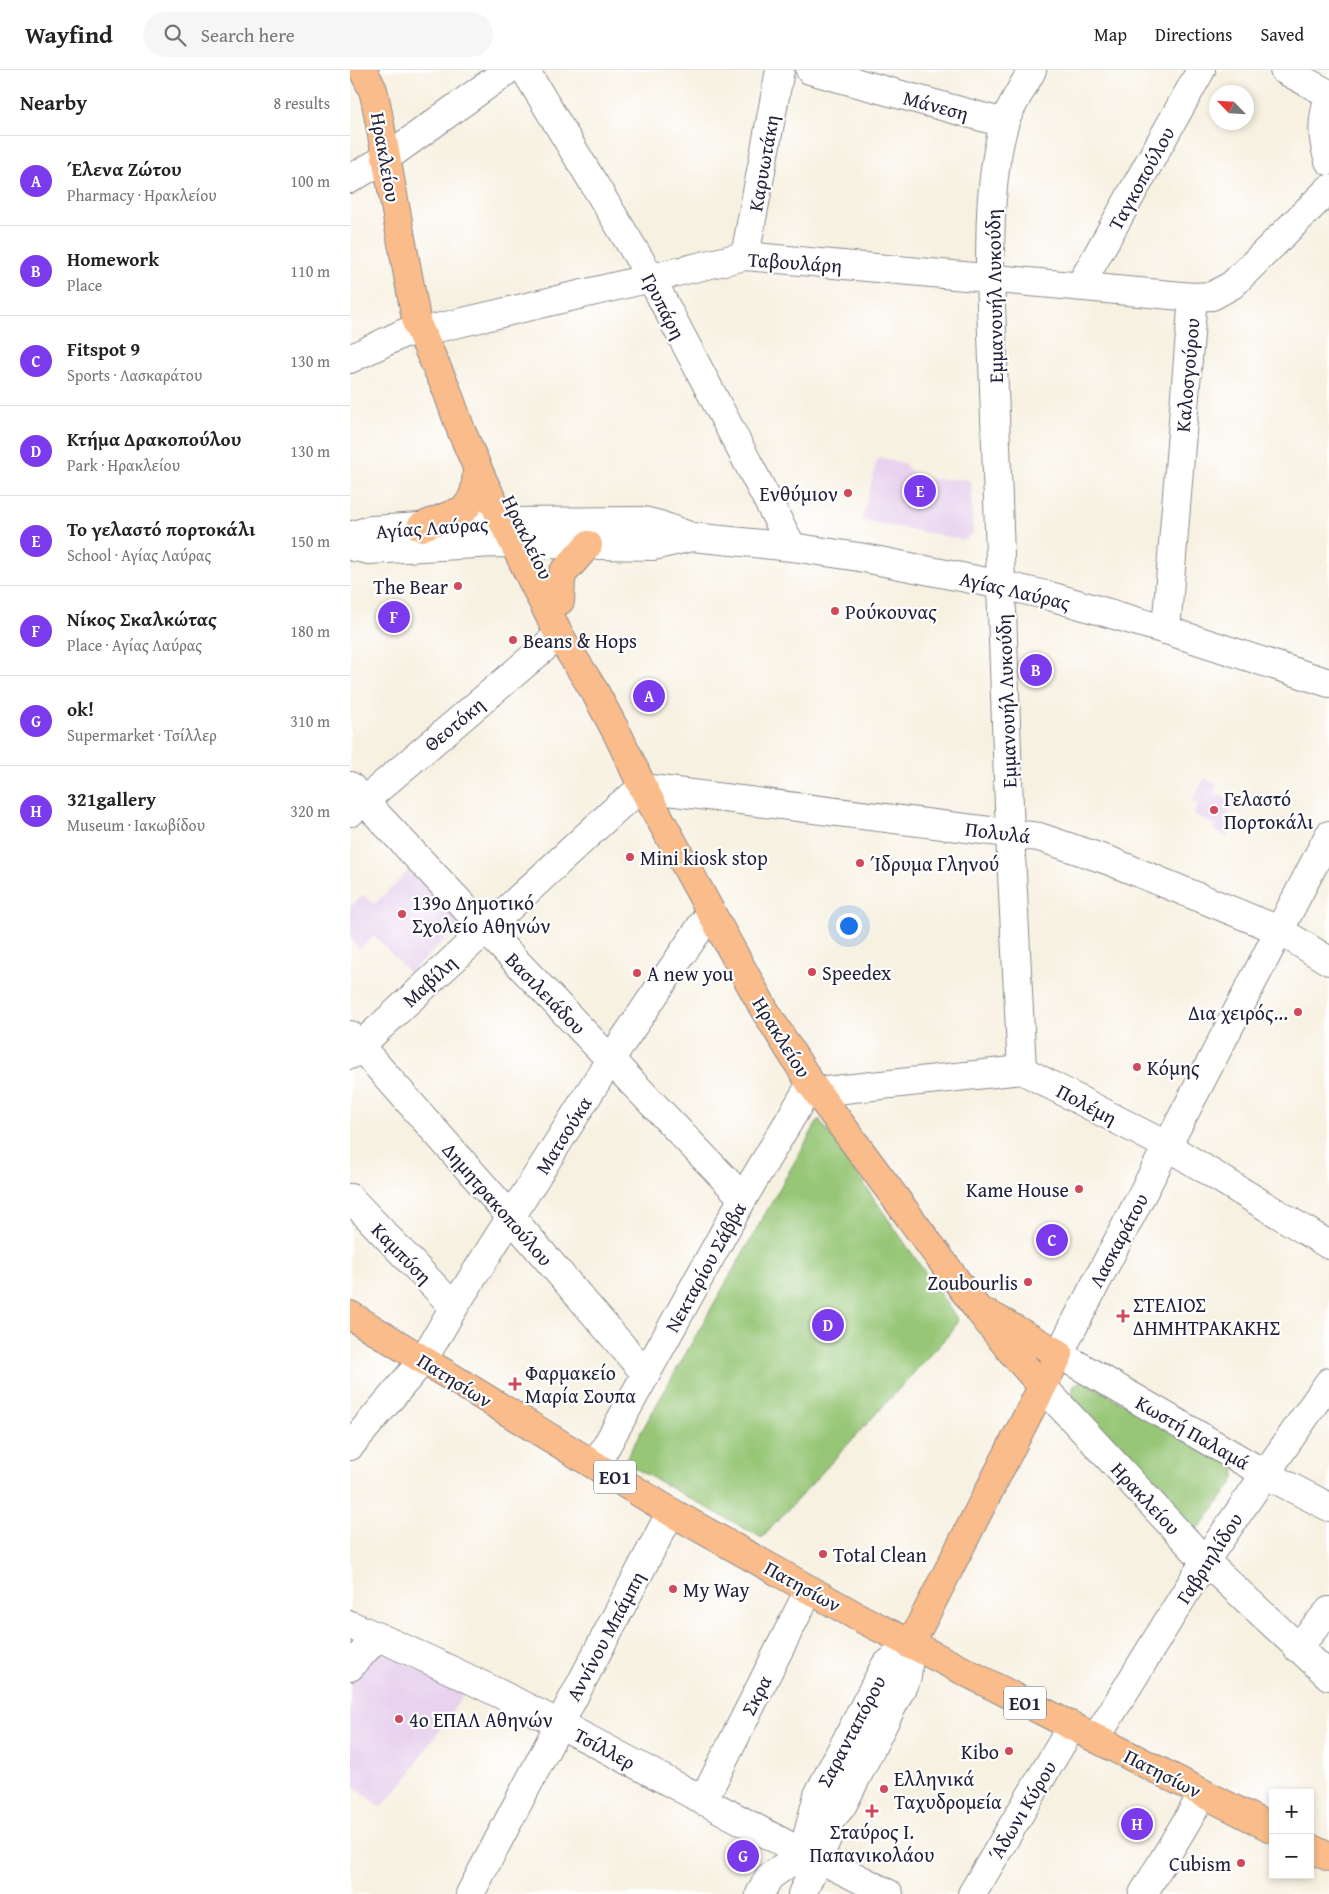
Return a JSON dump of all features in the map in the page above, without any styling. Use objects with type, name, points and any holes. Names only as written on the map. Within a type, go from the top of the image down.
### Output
[{"type":"main road","name":"Ηρακλείου","points":[[363,70],[373,90],[376,103],[417,324],[446,388],[477,468],[560,601],[578,636],[595,692]]},
{"type":"main road","name":"Ηρακλείου","points":[[446,388],[472,426],[559,635],[595,692],[643,788],[764,1009],[814,1088],[976,1307],[1042,1386]]},
{"type":"main road","points":[[421,527],[463,510],[468,505],[474,494],[477,468]]},
{"type":"main road","points":[[560,601],[563,573],[588,545]]},
{"type":"main road","name":"Ηρακλείου","points":[[976,1307],[1059,1354]]},
{"type":"main road","name":"Πατησίων","points":[[350,1314],[670,1512],[910,1645],[1269,1827]]},
{"type":"main road","name":"Λασκαράτου","points":[[910,1645],[1059,1354]]},
{"type":"main road","points":[[1314,1850],[1329,1857]]},
{"type":"street","points":[[350,179],[386,158],[508,70]]},
{"type":"street","name":"Γρυπάρη","points":[[525,70],[651,278],[792,548]]},
{"type":"street","name":"Καρυωτάκη","points":[[745,256],[780,70]]},
{"type":"street","name":"Μάνεση","points":[[810,70],[1004,123]]},
{"type":"street","name":"Εμμανουήλ Λυκούδη","points":[[1022,1070],[1010,834],[990,236],[995,172],[1004,123],[1032,70]]},
{"type":"street","name":"Ταγκοπούλου","points":[[1080,286],[1201,70]]},
{"type":"street","points":[[1284,70],[1329,94],[1323,116],[1323,138],[1329,160]]},
{"type":"street","name":"Καλοσγούρου","points":[[1166,630],[1193,297],[1212,296],[1232,285],[1329,189]]},
{"type":"street","name":"Ταβουλάρη","points":[[350,359],[404,333],[420,332],[745,256],[1193,297]]},
{"type":"street","name":"Αγίας Λαύρας","points":[[350,546],[369,550],[644,521],[692,537],[859,557],[1050,596],[1166,630],[1329,683]]},
{"type":"street","name":"Αγίας Λαύρας","points":[[350,536],[371,530],[421,527],[517,533],[588,545],[654,546],[692,537]]},
{"type":"street","name":"Θεοτόκη","points":[[355,800],[559,635]]},
{"type":"street","name":"Πολυλά","points":[[643,788],[1039,837],[1110,861],[1280,930],[1329,961]]},
{"type":"street","name":"Μαβίλη","points":[[353,1045],[485,929],[620,806],[643,788]]},
{"type":"street","name":"Βασιλειάδου","points":[[355,800],[485,929],[743,1198]]},
{"type":"street","name":"Λασκαράτου","points":[[1059,1354],[1329,835]]},
{"type":"street","name":"Ματσούκα","points":[[350,1446],[423,1360],[454,1307],[610,1060],[710,913]]},
{"type":"street","name":"Δημητρακοπούλου","points":[[353,1045],[511,1217],[646,1374]]},
{"type":"street","points":[[814,1088],[1022,1070]]},
{"type":"street","name":"Πολέμη","points":[[1022,1070],[1167,1146],[1329,1245]]},
{"type":"street","name":"Νεκταρίου Σάββα","points":[[603,1452],[743,1198],[814,1088]]},
{"type":"street","name":"Καμπύση","points":[[350,1198],[454,1307]]},
{"type":"street","name":"Κωστή Παλαμά","points":[[1059,1354],[1265,1474],[1329,1507]]},
{"type":"street","name":"Γαβριηλίδου","points":[[1096,1738],[1205,1561],[1329,1382]]},
{"type":"street","name":"Ηρακλείου","points":[[1042,1386],[1205,1561],[1329,1676]]},
{"type":"street","points":[[1022,1426],[1036,1415],[1072,1418]]},
{"type":"street","name":"Αννίνου Μπάμπη","points":[[470,1894],[670,1512]]},
{"type":"street","name":"Σκρα","points":[[703,1801],[810,1590]]},
{"type":"street","points":[[1297,1648],[1329,1611]]},
{"type":"street","name":"Τσίλλερ","points":[[350,1625],[423,1657],[560,1724],[703,1801],[889,1894]]},
{"type":"street","points":[[350,1667],[377,1637]]},
{"type":"street","name":"Σαρανταπόρου","points":[[781,1894],[810,1856],[842,1806],[907,1677],[910,1645]]},
{"type":"street","name":"Σαρανταπόρου","points":[[802,1894],[810,1856],[818,1795],[885,1666],[910,1645]]},
{"type":"street","name":"Άδωνι Κύρου","points":[[972,1894],[1072,1726]]},
{"type":"street","points":[[1143,1894],[1203,1794]]},
{"type":"street","name":"Σαρανταπόρου","points":[[760,1894],[769,1877],[810,1856]]},
{"type":"shaded area","points":[[878,457],[903,463],[919,478],[971,480],[973,533],[965,540],[862,520]]},
{"type":"shaded area","name":"Γελαστό Πορτοκάλι","points":[[1205,778],[1217,785],[1214,792],[1234,804],[1224,822],[1232,826],[1227,837],[1213,829],[1215,825],[1194,814],[1199,805],[1192,801]]},
{"type":"shaded area","name":"139ο Δημοτικό Σχολείο Αθηνών","points":[[409,871],[415,877],[418,875],[462,923],[409,973],[375,936],[360,949],[350,938],[350,906],[363,895],[374,904]]},
{"type":"shaded area","name":"4ο ΕΠΑΛ Αθηνών","points":[[375,1649],[465,1692],[407,1778],[381,1807],[350,1783],[350,1678]]},
{"type":"green space","points":[[819,1119],[958,1320],[952,1331],[762,1538],[624,1462]]},
{"type":"green space","points":[[1082,1380],[1235,1467],[1235,1477],[1232,1484],[1202,1525],[1196,1528],[1187,1524],[1074,1401],[1073,1388]]},
{"type":"place","name":"Το γελαστό πορτοκάλι","points":[[920,491]]},
{"type":"place","name":"Ενθύμιον","points":[[848,493]]},
{"type":"place","name":"The Bear","points":[[458,586]]},
{"type":"place","name":"Ρούκουνας","points":[[835,611]]},
{"type":"place","name":"Νίκος Σκαλκώτας","points":[[394,617]]},
{"type":"place","name":"Beans & Hops","points":[[513,640]]},
{"type":"place","name":"Homework","points":[[1036,670]]},
{"type":"place","name":"Έλενα Ζώτου","points":[[649,696]]},
{"type":"place","name":"Γελαστό Πορτοκάλι","points":[[1214,810]]},
{"type":"place","name":"Mini kiosk stop","points":[[630,857]]},
{"type":"place","name":"Ίδρυμα Γληνού","points":[[860,863]]},
{"type":"place","name":"139ο Δημοτικό Σχολείο Αθηνών","points":[[402,914]]},
{"type":"place","name":"Speedex","points":[[812,972]]},
{"type":"place","name":"A new you","points":[[637,973]]},
{"type":"place","name":"Δια χειρός...","points":[[1298,1012]]},
{"type":"place","name":"Κόμης","points":[[1137,1067]]},
{"type":"place","name":"Kame House","points":[[1079,1189]]},
{"type":"place","name":"Fitspot 9","points":[[1052,1240]]},
{"type":"place","name":"Zoubourlis","points":[[1028,1282]]},
{"type":"place","name":"ΣΤΕΛΙΟΣ ΔΗΜΗΤΡΑΚΑΚΗΣ","points":[[1123,1316]]},
{"type":"place","name":"Κτήμα Δρακοπούλου","points":[[828,1325]]},
{"type":"place","name":"Φαρμακείο Μαρία Σουπα","points":[[515,1384]]},
{"type":"place","name":"Total Clean","points":[[823,1554]]},
{"type":"place","name":"My Way","points":[[673,1589]]},
{"type":"place","name":"4ο ΕΠΑΛ Αθηνών","points":[[399,1719]]},
{"type":"place","name":"Kibo","points":[[1009,1751]]},
{"type":"place","name":"Ελληνικά Ταχυδρομεία","points":[[884,1789]]},
{"type":"place","name":"Σταύρος Ι. Παπανικολάου","points":[[872,1811]]},
{"type":"place","name":"321gallery","points":[[1137,1824]]},
{"type":"place","name":"ok!","points":[[743,1856]]},
{"type":"place","name":"Cubism","points":[[1241,1863]]}]
